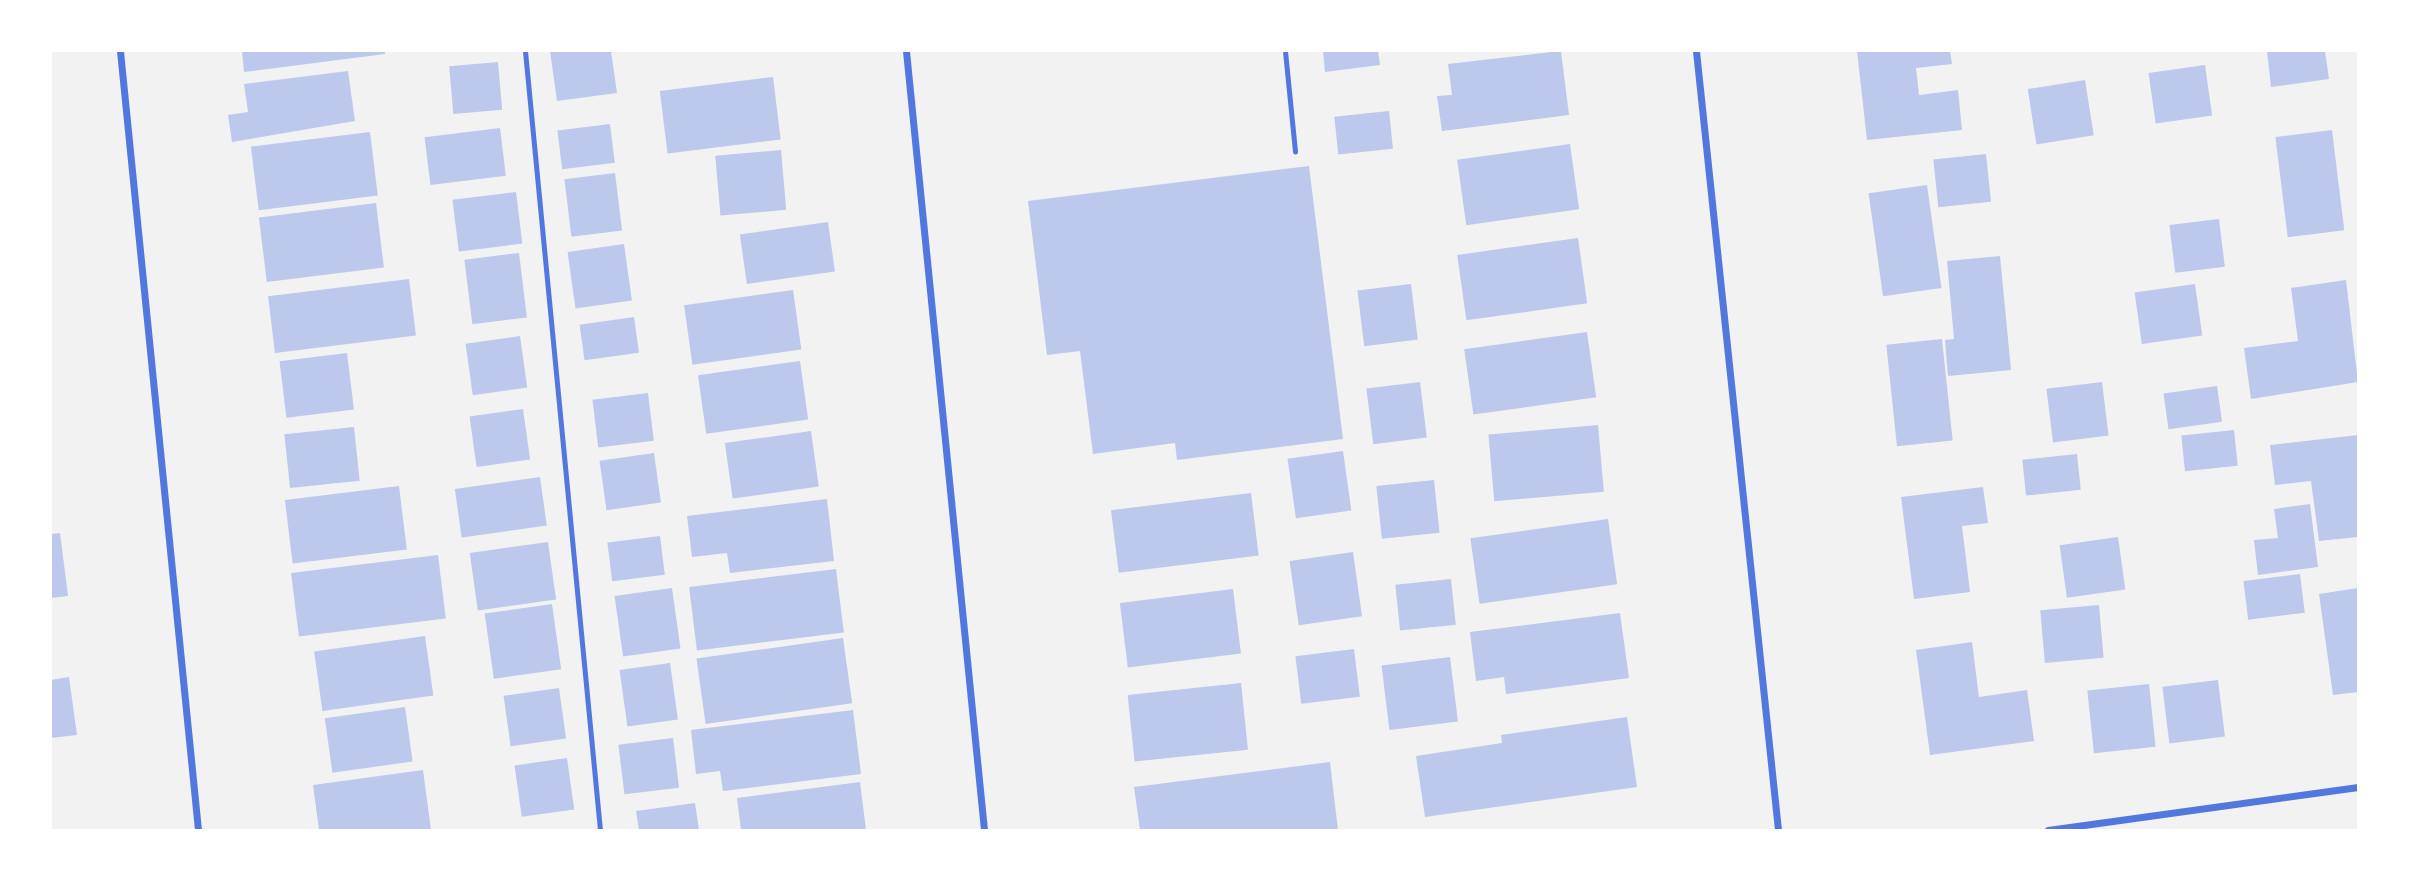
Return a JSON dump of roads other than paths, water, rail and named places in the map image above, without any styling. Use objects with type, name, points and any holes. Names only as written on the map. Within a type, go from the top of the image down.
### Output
[{"type":"street","points":[[120,51],[198,830]]},
{"type":"street","points":[[906,51],[984,830]]},
{"type":"street","points":[[1696,51],[1778,830]]},
{"type":"street","points":[[2048,830],[2358,787]]},
{"type":"lane","points":[[525,51],[600,830]]},
{"type":"lane","points":[[1285,51],[1295,152]]}]
